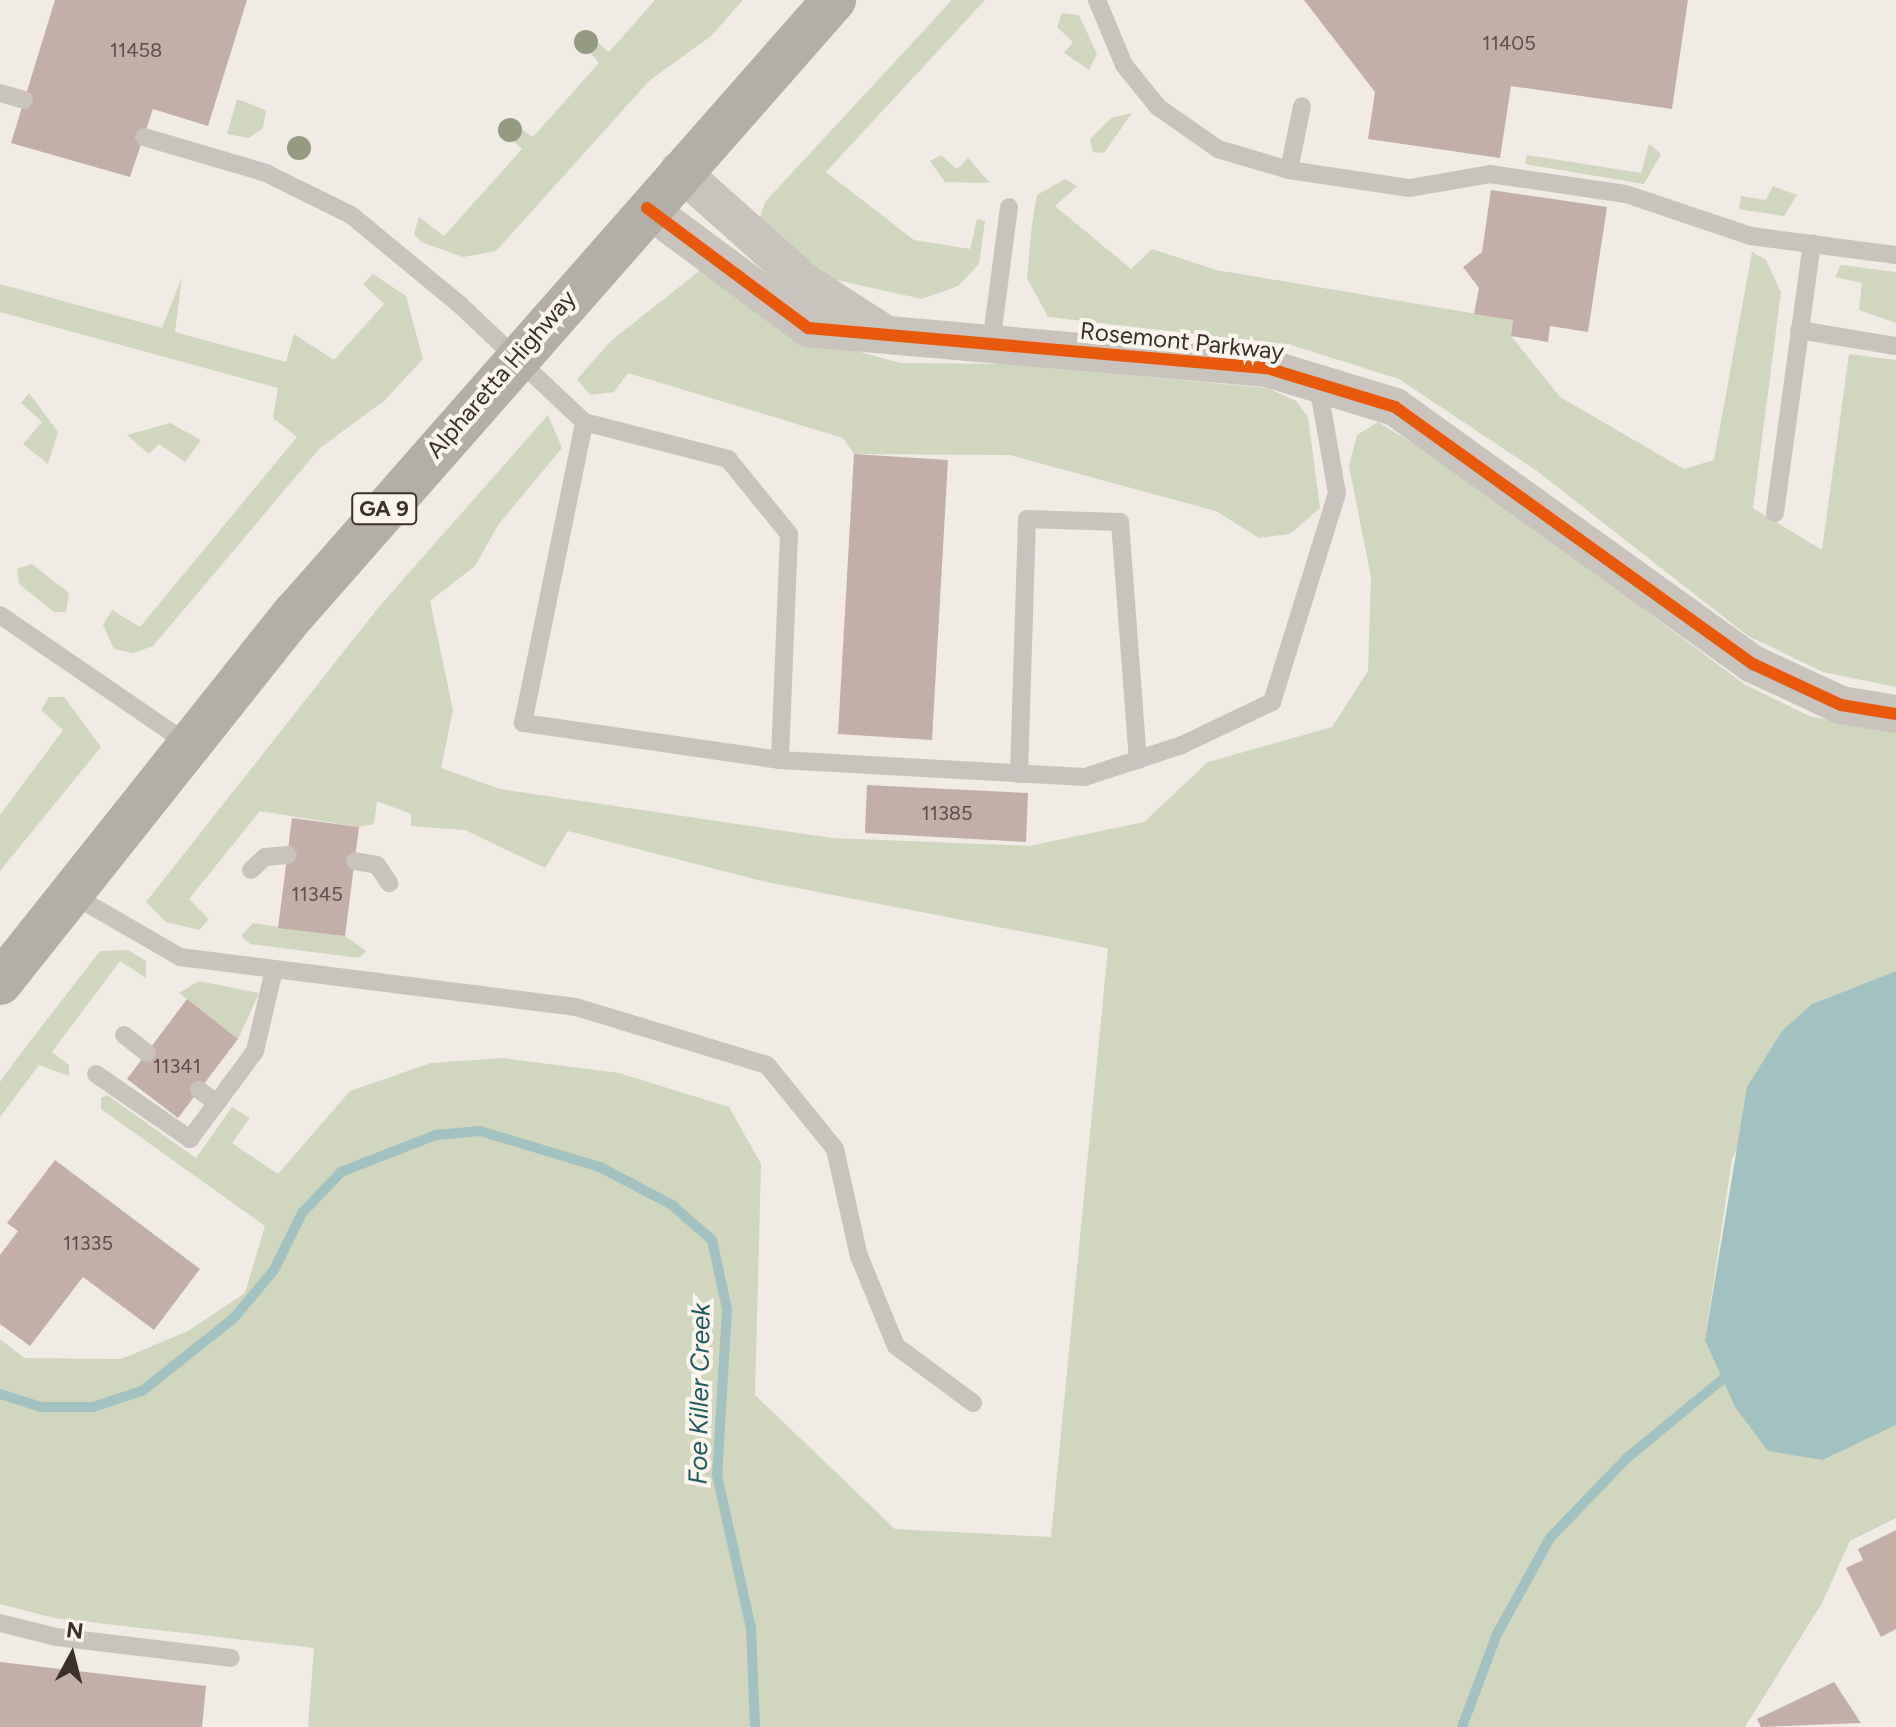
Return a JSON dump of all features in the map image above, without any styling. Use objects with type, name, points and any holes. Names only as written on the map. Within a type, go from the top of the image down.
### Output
[{"type":"highway","name":"Alpharetta Highway","points":[[0,983],[190,745],[515,358],[679,170],[834,0]]},
{"type":"street","name":"Rosemont Parkway","points":[[679,170],[806,283],[885,334]]},
{"type":"street","name":"Rosemont Parkway","points":[[647,208],[808,328],[1267,368],[1317,380],[1395,407],[1444,435],[1786,684],[1841,705],[1896,714]]},
{"type":"lane","points":[[1097,0],[1124,65],[1158,107],[1218,149],[1289,170],[1410,188],[1504,176],[1626,194],[1751,236],[1896,255]]},
{"type":"lane","points":[[0,93],[24,100]]},
{"type":"lane","points":[[1289,170],[1302,106]]},
{"type":"lane","points":[[144,137],[266,173],[351,215],[584,422],[728,459],[789,534],[780,760]]},
{"type":"lane","points":[[991,344],[1009,207]]},
{"type":"lane","points":[[1775,513],[1812,244]]},
{"type":"lane","points":[[1799,330],[1896,346]]},
{"type":"lane","points":[[584,422],[523,723],[780,760],[1085,777],[1138,760],[1272,702],[1337,493],[1317,380]]},
{"type":"lane","points":[[1019,774],[1027,519],[1120,522],[1138,760]]},
{"type":"lane","points":[[0,615],[190,745]]},
{"type":"lane","points":[[251,870],[265,857],[288,855]]},
{"type":"lane","points":[[355,861],[377,865],[389,883]]},
{"type":"lane","points":[[69,893],[180,957],[576,1007],[767,1065],[835,1149],[859,1256],[896,1346],[973,1403]]},
{"type":"lane","points":[[96,1074],[190,1139],[255,1051],[274,970]]},
{"type":"lane","points":[[124,1035],[147,1053]]},
{"type":"lane","points":[[199,1090],[217,1103]]},
{"type":"lane","points":[[0,1623],[56,1637],[231,1658]]},
{"type":"green space","points":[[655,0],[743,0],[711,36],[649,81],[496,251],[463,257],[421,242],[414,234],[419,217],[444,236],[522,149],[504,132],[509,121],[533,137],[599,63],[581,41],[591,37],[609,52]]},
{"type":"green space","points":[[952,0],[985,0],[826,172],[914,240],[970,249],[977,219],[985,221],[979,264],[958,286],[922,299],[823,277],[758,223],[765,202]]},
{"type":"green space","points":[[1062,13],[1079,15],[1097,54],[1089,70],[1064,53],[1073,42],[1057,27]]},
{"type":"green space","points":[[237,99],[266,110],[263,128],[249,138],[227,134]]},
{"type":"green space","points":[[1132,113],[1104,153],[1093,152],[1090,139],[1111,118]]},
{"type":"green space","points":[[1649,144],[1661,154],[1644,184],[1525,164],[1527,155],[1641,173]]},
{"type":"green space","points":[[941,155],[957,169],[968,158],[990,183],[945,182],[930,161]]},
{"type":"green space","points":[[1065,179],[1077,186],[1055,206],[1131,269],[1152,249],[1216,270],[1513,320],[1511,336],[1560,397],[1684,469],[1714,460],[1752,252],[1766,260],[1781,292],[1753,508],[1822,550],[1849,354],[1896,360],[1896,687],[1823,672],[1748,636],[1537,471],[1399,379],[1291,345],[1048,317],[1027,278],[1032,224],[1037,195]]},
{"type":"green space","points":[[1773,186],[1797,195],[1784,216],[1739,209],[1741,196],[1766,200]]},
{"type":"green space","points":[[1841,265],[1896,272],[1896,323],[1859,310],[1862,283],[1835,277]]},
{"type":"green space","points":[[702,269],[811,338],[900,363],[1011,364],[1267,388],[1296,401],[1308,417],[1320,508],[1290,534],[1259,538],[1216,511],[1010,455],[854,454],[843,438],[628,373],[614,392],[590,395],[577,379],[612,340]]},
{"type":"green space","points":[[373,274],[406,296],[423,359],[385,400],[320,448],[153,646],[133,653],[114,649],[103,625],[112,610],[140,627],[297,437],[273,418],[278,388],[0,312],[0,284],[162,328],[182,277],[175,332],[286,362],[294,334],[334,360],[384,304],[363,284]]},
{"type":"green space","points":[[29,393],[58,432],[48,464],[23,444],[42,422],[21,403]]},
{"type":"green space","points":[[548,415],[562,448],[498,525],[475,566],[430,601],[453,710],[441,768],[500,789],[832,838],[1029,846],[1144,822],[1208,762],[1332,727],[1368,671],[1371,577],[1349,466],[1357,435],[1378,422],[1466,476],[1744,684],[1809,716],[1896,733],[1896,971],[1812,1004],[1732,1159],[1705,1340],[1823,1460],[1896,1425],[1896,1518],[1850,1541],[1822,1603],[1745,1727],[308,1727],[314,1648],[54,1618],[0,1604],[0,1339],[24,1358],[121,1359],[188,1331],[245,1293],[265,1226],[101,1109],[101,1098],[107,1095],[196,1158],[232,1107],[250,1118],[232,1143],[278,1174],[350,1091],[431,1063],[503,1058],[619,1073],[729,1107],[761,1164],[755,1395],[895,1529],[1051,1537],[1108,948],[766,882],[568,831],[545,868],[465,830],[411,826],[411,814],[377,801],[374,824],[359,827],[260,811],[189,899],[209,919],[199,930],[166,922],[146,902],[378,608]]},
{"type":"green space","points":[[170,423],[201,440],[185,462],[159,444],[149,454],[127,435]]},
{"type":"green space","points":[[32,564],[69,593],[66,612],[54,612],[19,584],[17,569]]},
{"type":"green space","points":[[49,697],[64,697],[101,747],[0,871],[0,815],[63,730],[41,710]]},
{"type":"green space","points":[[253,923],[345,936],[366,951],[359,958],[250,944],[241,936]]},
{"type":"green space","points":[[128,950],[146,961],[146,978],[120,961],[52,1052],[69,1065],[69,1076],[39,1065],[0,1117],[0,1082],[18,1057],[100,951]]},
{"type":"green space","points":[[199,981],[259,993],[238,1039],[179,993]]},
{"type":"water","points":[[1896,971],[1896,1425],[1823,1460],[1768,1451],[1735,1407],[1705,1340],[1747,1087],[1782,1031],[1812,1004]]},
{"type":"building","points":[[55,0],[247,0],[208,126],[153,109],[130,177],[11,143]]},
{"type":"building","points":[[1304,0],[1688,0],[1672,109],[1511,86],[1500,158],[1368,139],[1375,92]]},
{"type":"building","points":[[1491,190],[1607,207],[1588,332],[1550,326],[1548,342],[1511,336],[1513,320],[1474,314],[1479,288],[1463,267],[1482,252]]},
{"type":"building","points":[[854,454],[948,460],[932,740],[838,734]]},
{"type":"building","points":[[867,785],[1028,793],[1026,842],[865,833]]},
{"type":"building","points":[[292,818],[359,827],[345,936],[278,928]]},
{"type":"building","points":[[187,999],[238,1039],[178,1118],[127,1079]]},
{"type":"building","points":[[55,1160],[200,1269],[154,1330],[83,1277],[30,1346],[0,1324],[0,1255],[18,1231],[7,1223]]},
{"type":"building","points":[[1896,1530],[1896,1629],[1881,1637],[1846,1568],[1863,1560],[1858,1549]]},
{"type":"building","points":[[0,1662],[206,1686],[202,1727],[0,1727]]},
{"type":"building","points":[[1834,1682],[1861,1723],[1761,1727],[1757,1719]]},
{"type":"waterway","name":"Foe Killer Creek","points":[[0,1394],[41,1407],[93,1407],[142,1391],[233,1319],[274,1270],[302,1213],[341,1172],[436,1135],[480,1131],[600,1167],[672,1205],[712,1240],[727,1309],[717,1475],[751,1628],[755,1727]]},
{"type":"waterway","points":[[1462,1727],[1497,1634],[1550,1538],[1627,1458],[1730,1373]]},
{"type":"cycle path","points":[[647,208],[808,328],[1267,368],[1395,407],[1753,664],[1841,705],[1896,714]]}]
